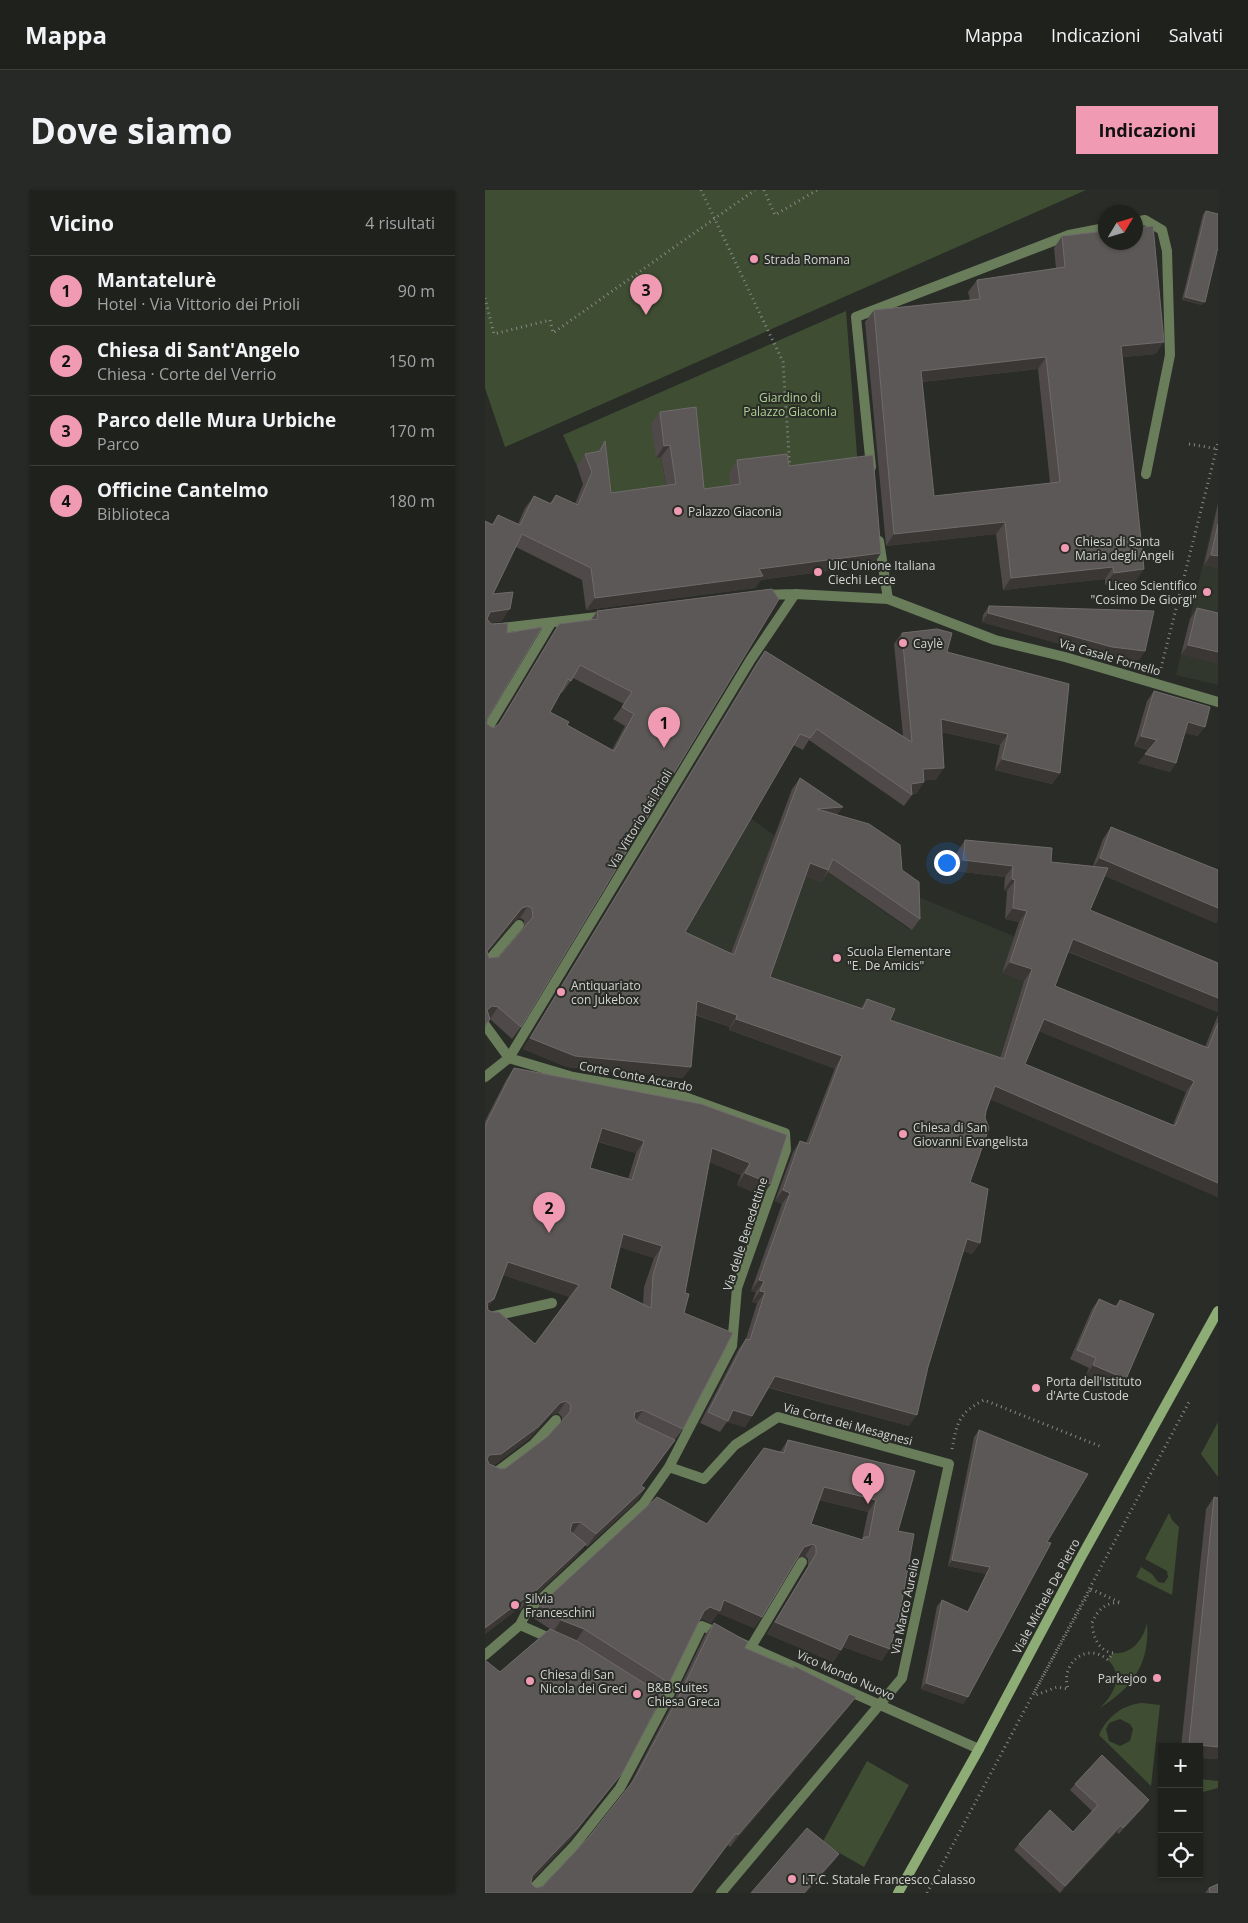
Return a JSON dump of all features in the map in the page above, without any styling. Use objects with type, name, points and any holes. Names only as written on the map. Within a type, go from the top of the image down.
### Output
[{"type":"street","points":[[1143,220],[1162,230],[1167,251],[1170,355],[1146,474]]},
{"type":"street","points":[[872,480],[856,317],[1069,235],[1098,229]]},
{"type":"street","points":[[877,528],[887,599]]},
{"type":"street","name":"Via Casale Fornello","points":[[753,596],[772,593],[887,599],[995,640],[1157,682],[1218,702]]},
{"type":"street","name":"Via Vittorio dei Prioli","points":[[509,1058],[751,659],[795,594]]},
{"type":"street","points":[[485,630],[619,614]]},
{"type":"street","points":[[485,733],[551,623]]},
{"type":"street","points":[[485,965],[519,925]]},
{"type":"street","points":[[485,1025],[509,1058],[485,1077]]},
{"type":"street","name":"Corte Conte Accardo","points":[[509,1058],[573,1077],[682,1096],[785,1133]]},
{"type":"street","name":"Via delle Benedettine","points":[[669,1467],[675,1448],[692,1424],[732,1346],[737,1288],[786,1150],[785,1133]]},
{"type":"street","points":[[485,1318],[552,1303]]},
{"type":"street","name":"Viale Michele De Pietro","points":[[898,1893],[979,1749],[1079,1562],[1218,1311]]},
{"type":"street","name":"Via Corte dei Mesagnesi","points":[[669,1467],[703,1479],[735,1444],[778,1417],[949,1464]]},
{"type":"street","points":[[485,1472],[494,1474],[535,1444],[556,1420]]},
{"type":"street","name":"Via Marco Aurelio","points":[[721,1893],[902,1678],[949,1464]]},
{"type":"street","points":[[485,1655],[520,1625],[527,1613],[585,1553],[643,1504],[669,1467]]},
{"type":"street","points":[[751,1647],[802,1562]]},
{"type":"street","points":[[520,1625],[563,1644]]},
{"type":"street","name":"Vico Mondo Nuovo","points":[[529,1893],[574,1846],[620,1788],[702,1626],[882,1704],[979,1749]]},
{"type":"path","points":[[701,190],[783,362],[791,474]]},
{"type":"path","points":[[485,298],[494,334],[550,320],[553,333],[755,190]]},
{"type":"path","points":[[764,190],[775,214],[817,190]]},
{"type":"path","points":[[1157,682],[1218,443]]},
{"type":"path","points":[[1189,444],[1218,449]]},
{"type":"path","points":[[927,1893],[1191,1398]]},
{"type":"path","points":[[949,1464],[956,1431],[967,1409],[984,1400],[1102,1447]]},
{"type":"path","points":[[1093,1589],[1121,1603],[1114,1602],[1106,1605],[1099,1610],[1092,1623],[1097,1643],[1102,1649],[1113,1653],[1108,1660],[1098,1654],[1081,1654],[1073,1660],[1067,1670],[1065,1680],[1068,1689],[1057,1687],[1034,1693],[1088,1592],[1093,1589]]},
{"type":"shaded area","name":"Liceo Scientifico \"Cosimo De Giorgi\"","points":[[1218,502],[1218,685],[1176,675]]},
{"type":"shaded area","name":"Scuola Elementare \"E. De Amicis\"","points":[[750,818],[909,929],[911,894],[1014,936],[1003,973],[1024,981],[996,1070],[880,1086],[729,1030],[729,1027],[640,995]]},
{"type":"green space","points":[[485,190],[1086,190],[505,447],[485,388]]},
{"type":"green space","name":"Giardino di Palazzo Giaconia","points":[[846,311],[858,468],[733,503],[709,506],[689,452],[661,457],[669,502],[603,505],[577,466],[563,435]]},
{"type":"green space","points":[[1218,1422],[1218,1477],[1201,1454]]},
{"type":"green space","points":[[1169,1513],[1172,1520],[1179,1527],[1172,1595],[1136,1577],[1141,1567],[1152,1574],[1158,1582],[1164,1583],[1168,1577],[1167,1571],[1145,1559]]},
{"type":"green space","points":[[1147,1622],[1146,1650],[1137,1672],[1122,1691],[1100,1708],[1113,1691],[1116,1679],[1116,1672],[1108,1660],[1113,1653],[1126,1651],[1136,1645],[1143,1634]]},
{"type":"green space","points":[[1136,1704],[1160,1705],[1151,1786],[1099,1735],[1111,1717],[1122,1709]],"holes":[[[1120,1719],[1130,1724],[1133,1729],[1130,1741],[1120,1746],[1109,1741],[1106,1729],[1109,1723]]]},
{"type":"green space","points":[[867,1761],[909,1785],[864,1867],[822,1843]]},
{"type":"green space","points":[[1203,1779],[1218,1781],[1218,1788],[1203,1792]]},
{"type":"building","points":[[1206,211],[1218,214],[1218,247],[1205,302],[1185,297]]},
{"type":"building","points":[[1153,226],[1164,342],[1121,346],[1144,569],[1114,573],[1113,567],[1011,578],[1005,522],[894,534],[874,310],[980,299],[977,280],[1065,267],[1062,236],[1098,232],[1098,250],[1143,250],[1143,227]],"holes":[[[1046,357],[1060,482],[934,496],[921,371]]]},
{"type":"building","points":[[696,407],[704,489],[740,484],[737,460],[787,454],[789,466],[873,455],[881,553],[759,569],[763,576],[595,598],[591,568],[522,534],[493,594],[513,592],[510,609],[490,612],[487,619],[491,624],[508,623],[507,633],[542,627],[488,717],[487,724],[493,728],[499,724],[559,624],[598,619],[597,611],[772,589],[779,599],[521,1027],[498,1007],[492,1006],[487,1010],[490,1019],[485,1026],[485,521],[493,525],[498,515],[520,525],[534,496],[551,504],[556,495],[578,505],[592,472],[585,454],[600,451],[605,441],[611,493],[676,484],[670,445],[664,446],[660,412]],"holes":[[[580,665],[632,692],[622,707],[634,714],[614,751],[567,725],[569,722],[550,712],[568,679],[571,681]],[[528,906],[532,908],[533,917],[499,957],[489,958],[487,951],[522,908]]]},
{"type":"building","points":[[1218,524],[1218,556],[1211,555]]},
{"type":"building","points":[[989,606],[1154,611],[1145,651],[1112,647],[988,613]]},
{"type":"building","points":[[1197,608],[1218,613],[1218,652],[1188,645]]},
{"type":"building","points":[[937,629],[952,633],[947,652],[1069,684],[1060,773],[1002,759],[1008,734],[941,719],[944,768],[923,769],[924,782],[911,784],[912,795],[817,729],[810,738],[800,734],[685,932],[734,955],[800,778],[843,807],[817,809],[869,824],[900,845],[902,870],[919,882],[920,919],[833,859],[828,870],[810,863],[770,977],[863,1009],[867,999],[895,1009],[890,1020],[1004,1059],[1032,969],[1010,962],[1027,911],[1013,908],[1015,880],[1012,879],[1013,866],[963,860],[965,840],[1052,848],[1051,862],[1108,868],[1090,910],[1218,963],[1218,998],[1073,939],[1055,986],[1208,1048],[1218,1023],[1218,1183],[995,1086],[985,1118],[989,1128],[970,1182],[988,1189],[980,1243],[967,1239],[928,1367],[917,1415],[775,1376],[752,1416],[733,1410],[728,1421],[708,1412],[746,1339],[750,1340],[765,1292],[760,1291],[764,1281],[759,1280],[790,1193],[783,1190],[800,1141],[809,1144],[842,1056],[736,1019],[737,1015],[697,1001],[691,1067],[575,1056],[530,1038],[765,651],[912,742],[902,633]],"holes":[[[1044,1019],[1194,1081],[1175,1126],[1025,1064]]]},
{"type":"building","points":[[1154,691],[1210,707],[1205,727],[1188,722],[1176,763],[1145,754],[1157,740],[1141,736]]},
{"type":"building","points":[[1111,827],[1218,870],[1218,908],[1100,858]]},
{"type":"building","points":[[514,1068],[701,1104],[787,1135],[771,1184],[745,1173],[750,1163],[712,1148],[685,1293],[689,1294],[684,1313],[733,1333],[683,1429],[643,1410],[635,1412],[634,1417],[637,1422],[675,1440],[641,1486],[645,1488],[596,1534],[580,1522],[572,1523],[570,1531],[586,1544],[528,1598],[526,1597],[485,1628],[485,1126]],"holes":[[[602,1128],[644,1141],[632,1180],[590,1168]],[[623,1234],[662,1246],[653,1275],[651,1308],[610,1288]],[[508,1262],[579,1285],[535,1344],[499,1312],[488,1310],[487,1303],[494,1299]],[[566,1401],[571,1405],[570,1412],[547,1437],[506,1468],[501,1469],[489,1464],[487,1459],[489,1455],[501,1454],[538,1427],[560,1403]]]},
{"type":"building","points":[[1099,1299],[1117,1307],[1120,1300],[1154,1314],[1126,1379],[1093,1365],[1096,1358],[1077,1350]]},
{"type":"building","points":[[979,1430],[1088,1474],[1047,1542],[1051,1543],[968,1697],[926,1683],[942,1600],[968,1612],[990,1567],[952,1560]]},
{"type":"building","points":[[788,1440],[915,1471],[898,1531],[914,1534],[901,1607],[890,1649],[849,1634],[841,1650],[775,1622],[816,1554],[816,1547],[813,1544],[804,1547],[762,1617],[724,1600],[720,1611],[710,1607],[704,1611],[669,1683],[584,1629],[561,1620],[540,1605],[657,1497],[707,1524],[764,1448],[784,1453]],"holes":[[[824,1487],[876,1500],[869,1537],[864,1537],[863,1540],[811,1524]]]},
{"type":"building","points":[[1214,1497],[1218,1498],[1218,1747],[1203,1745],[1203,1743],[1189,1743]]},
{"type":"building","points":[[714,1623],[748,1642],[745,1648],[794,1669],[794,1666],[856,1697],[738,1835],[736,1833],[691,1893],[485,1893],[485,1660],[500,1672],[550,1629],[577,1641],[663,1695],[623,1772],[577,1829],[532,1876],[531,1883],[536,1888],[543,1886],[588,1838],[634,1780],[679,1696]]},
{"type":"building","points":[[1102,1755],[1149,1800],[1123,1828],[1121,1825],[1065,1886],[1019,1844],[1050,1810],[1073,1832],[1098,1805],[1075,1784]]},
{"type":"building","name":"I.T.C. Statale Francesco Calasso","points":[[807,1828],[839,1854],[804,1893],[751,1893]]},
{"type":"building","points":[[1218,1884],[1218,1893],[1210,1893],[1209,1888]]},
{"type":"place","name":"Strada Romana","points":[[754,259]]},
{"type":"place","name":"Parco delle Mura Urbiche","points":[[646,315]]},
{"type":"place","name":"Palazzo Giaconia","points":[[678,511]]},
{"type":"place","name":"Chiesa di Santa Maria degli Angeli","points":[[1065,548]]},
{"type":"place","name":"UIC Unione Italiana Ciechi Lecce","points":[[818,572]]},
{"type":"place","name":"Liceo Scientifico \"Cosimo De Giorgi\"","points":[[1207,592]]},
{"type":"place","name":"Caylè","points":[[903,643]]},
{"type":"place","name":"Mantatelurè","points":[[664,748]]},
{"type":"place","name":"Scuola Elementare \"E. De Amicis\"","points":[[837,958]]},
{"type":"place","name":"Antiquariato con Jukebox","points":[[561,992]]},
{"type":"place","name":"Chiesa di San Giovanni Evangelista","points":[[903,1134]]},
{"type":"place","name":"Chiesa di Sant'Angelo","points":[[549,1233]]},
{"type":"place","name":"Porta dell'Istituto d'Arte Custode","points":[[1036,1388]]},
{"type":"place","name":"Officine Cantelmo","points":[[868,1504]]},
{"type":"place","name":"Silvia Franceschini","points":[[515,1605]]},
{"type":"place","name":"Parkejoo","points":[[1157,1678]]},
{"type":"place","name":"Chiesa di San Nicola dei Greci","points":[[530,1681]]},
{"type":"place","name":"B&B Suites Chiesa Greca","points":[[637,1694]]},
{"type":"place","name":"I.T.C. Statale Francesco Calasso","points":[[792,1879]]}]
